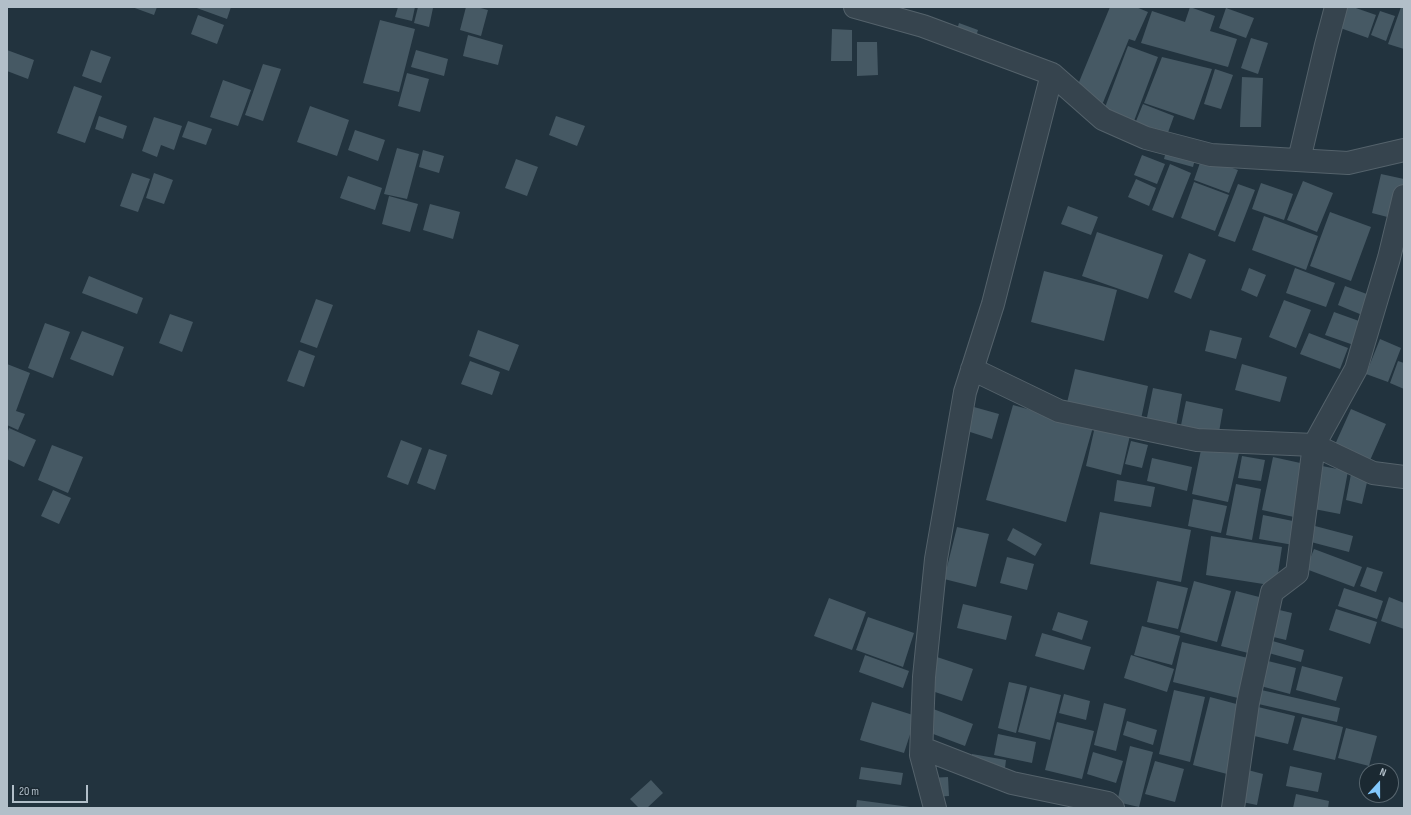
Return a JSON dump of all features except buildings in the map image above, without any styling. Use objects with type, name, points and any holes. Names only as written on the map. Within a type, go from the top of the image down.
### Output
[{"type":"street","points":[[855,7],[923,26],[1052,74],[1103,119],[1146,138],[1212,155],[1299,160],[1348,162],[1404,150]]},
{"type":"street","points":[[1299,160],[1336,7]]},
{"type":"street","points":[[934,808],[922,755],[922,748],[924,677],[936,559],[965,392],[993,304],[1052,74]]},
{"type":"street","points":[[1233,808],[1248,703],[1272,592],[1296,573],[1314,445],[1356,369],[1390,258],[1404,196]]},
{"type":"street","points":[[972,369],[1059,411],[1197,440],[1314,445],[1373,473],[1404,477]]},
{"type":"street","points":[[922,748],[1012,782],[1108,803],[1113,808]]}]
